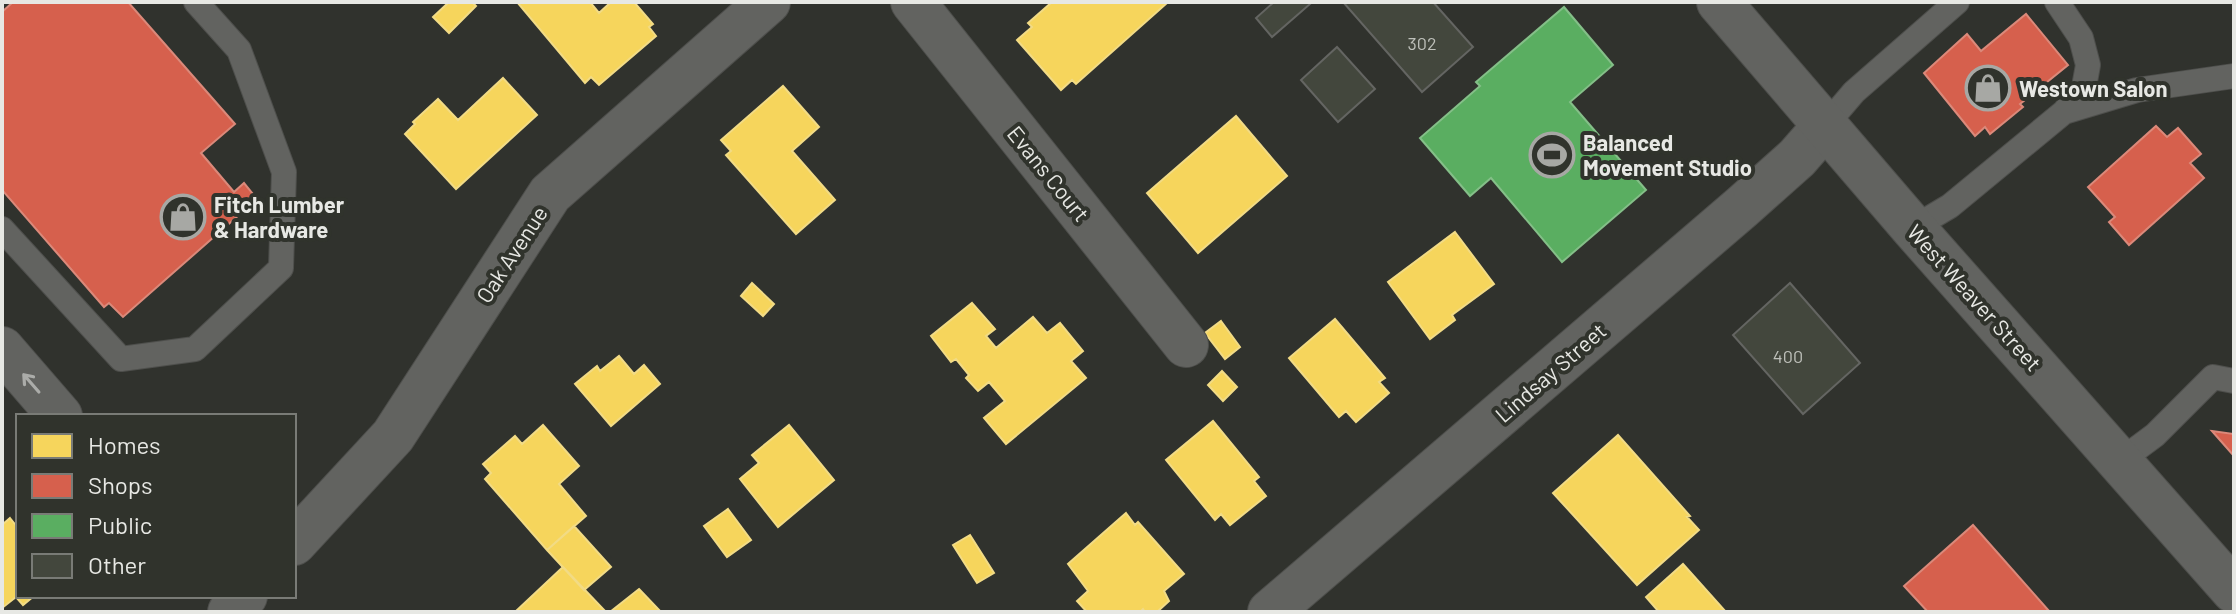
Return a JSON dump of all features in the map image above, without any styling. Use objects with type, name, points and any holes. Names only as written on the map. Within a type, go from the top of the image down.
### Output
[{"type":"street","name":"Oak Avenue","points":[[296,541],[393,436],[550,194],[768,2]]},
{"type":"street","name":"Evans Court","points":[[913,2],[1186,345]]},
{"type":"street","name":"West Weaver Street","points":[[1719,2],[1913,228],[2234,591]]},
{"type":"street","name":"Lindsay Street","points":[[1270,612],[1742,207],[1797,158],[1825,126]]},
{"type":"street","points":[[2,349],[58,414]]},
{"type":"lane","points":[[2,229],[121,359],[195,349],[281,268],[284,172],[239,50],[196,2]]},
{"type":"lane","points":[[1825,126],[1854,92],[1957,2]]},
{"type":"lane","points":[[1913,228],[1950,206],[2064,112],[2084,87],[2088,65],[2081,38],[2067,6]]},
{"type":"lane","points":[[2064,112],[2137,90],[2234,76]]},
{"type":"lane","points":[[2120,461],[2155,435],[2213,377],[2234,381]]},
{"type":"building: Homes","points":[[449,2],[472,2],[476,6],[449,33],[433,17]]},
{"type":"building: Homes","points":[[517,2],[590,2],[599,13],[611,2],[634,2],[653,24],[649,27],[656,36],[599,85],[591,77],[585,83]]},
{"type":"building: Homes","points":[[1052,2],[1167,3],[1076,84],[1072,80],[1061,90],[1017,40],[1032,27],[1028,23]]},
{"type":"building: Homes","points":[[503,78],[537,115],[456,189],[405,134],[415,124],[413,122],[438,99],[458,120]]},
{"type":"building: Homes","points":[[783,86],[819,127],[792,151],[835,200],[796,234],[726,155],[731,151],[721,140]]},
{"type":"building: Homes","points":[[1236,116],[1287,176],[1198,253],[1147,193]]},
{"type":"building: Homes","points":[[1455,232],[1494,284],[1452,315],[1455,320],[1430,339],[1388,282]]},
{"type":"building: Homes","points":[[752,283],[774,304],[763,316],[741,296]]},
{"type":"building: Homes","points":[[972,303],[995,329],[986,336],[996,348],[1033,317],[1047,333],[1060,323],[1083,351],[1071,361],[1086,378],[1006,444],[984,418],[1005,401],[989,382],[978,391],[966,378],[969,375],[956,359],[951,362],[931,336]]},
{"type":"building: Homes","points":[[1335,319],[1385,378],[1379,382],[1389,393],[1356,422],[1346,411],[1339,417],[1289,358]]},
{"type":"building: Homes","points":[[1221,321],[1240,347],[1225,359],[1205,333]]},
{"type":"building: Homes","points":[[619,356],[634,374],[644,365],[660,384],[611,426],[575,384],[597,366],[600,371]]},
{"type":"building: Homes","points":[[1222,371],[1237,387],[1223,401],[1208,385]]},
{"type":"building: Homes","points":[[1213,421],[1259,477],[1254,481],[1266,496],[1230,525],[1221,514],[1215,520],[1166,460]]},
{"type":"building: Homes","points":[[543,425],[579,466],[559,484],[586,516],[547,550],[485,479],[491,473],[483,464],[515,436],[522,444]]},
{"type":"building: Homes","points":[[789,425],[834,480],[778,527],[740,479],[759,463],[752,455]]},
{"type":"building: Homes","points":[[1618,435],[1699,530],[1637,585],[1553,493]]},
{"type":"building: Homes","points":[[728,509],[751,540],[727,557],[704,526]]},
{"type":"building: Homes","points":[[1126,513],[1135,525],[1138,522],[1184,574],[1164,591],[1169,601],[1157,612],[1145,612],[1143,609],[1140,612],[1087,612],[1077,601],[1088,591],[1068,564]]},
{"type":"building: Homes","points":[[10,518],[16,526],[16,597],[2,608],[2,525]]},
{"type":"building: Homes","points":[[574,526],[611,567],[584,590],[547,550]]},
{"type":"building: Homes","points":[[970,535],[994,573],[977,583],[953,545]]},
{"type":"building: Homes","points":[[1683,564],[1726,612],[1659,612],[1646,597]]},
{"type":"building: Homes","points":[[563,567],[606,612],[515,612]]},
{"type":"building: Homes","points":[[639,589],[661,612],[610,612]]},
{"type":"building: Homes","points":[[17,598],[32,598],[23,605]]},
{"type":"building: Shops","points":[[13,2],[128,2],[235,124],[201,153],[234,192],[244,183],[257,199],[123,317],[109,303],[104,307],[2,190],[2,12]]},
{"type":"building: Shops","name":"Westown Salon","points":[[2026,14],[2068,65],[2020,104],[2023,107],[1990,134],[1985,127],[1975,136],[1924,73],[1967,34],[1981,51]]},
{"type":"building: Shops","points":[[2156,126],[2167,137],[2178,128],[2201,154],[2190,163],[2204,178],[2129,245],[2109,222],[2115,217],[2088,187]]},
{"type":"building: Shops","points":[[2212,431],[2234,434],[2234,456]]},
{"type":"building: Shops","points":[[1973,525],[2049,611],[1928,612],[1904,586]]},
{"type":"building: Public","points":[[1564,7],[1613,65],[1570,102],[1646,190],[1562,262],[1491,178],[1470,196],[1420,138],[1480,86],[1476,82]]},
{"type":"building: Other","points":[[1274,2],[1310,4],[1272,37],[1256,18]]},
{"type":"building: Other","points":[[1343,2],[1433,2],[1473,47],[1422,92]]},
{"type":"building: Other","points":[[1337,47],[1375,89],[1338,122],[1301,80]]},
{"type":"building: Other","points":[[1790,283],[1860,363],[1803,414],[1733,335]]},
{"type":"place","name":"Westown Salon","points":[[1988,88]]},
{"type":"place","name":"Balanced Movement Studio","points":[[1552,155]]},
{"type":"place","name":"Fitch Lumber & Hardware","points":[[183,217]]}]
